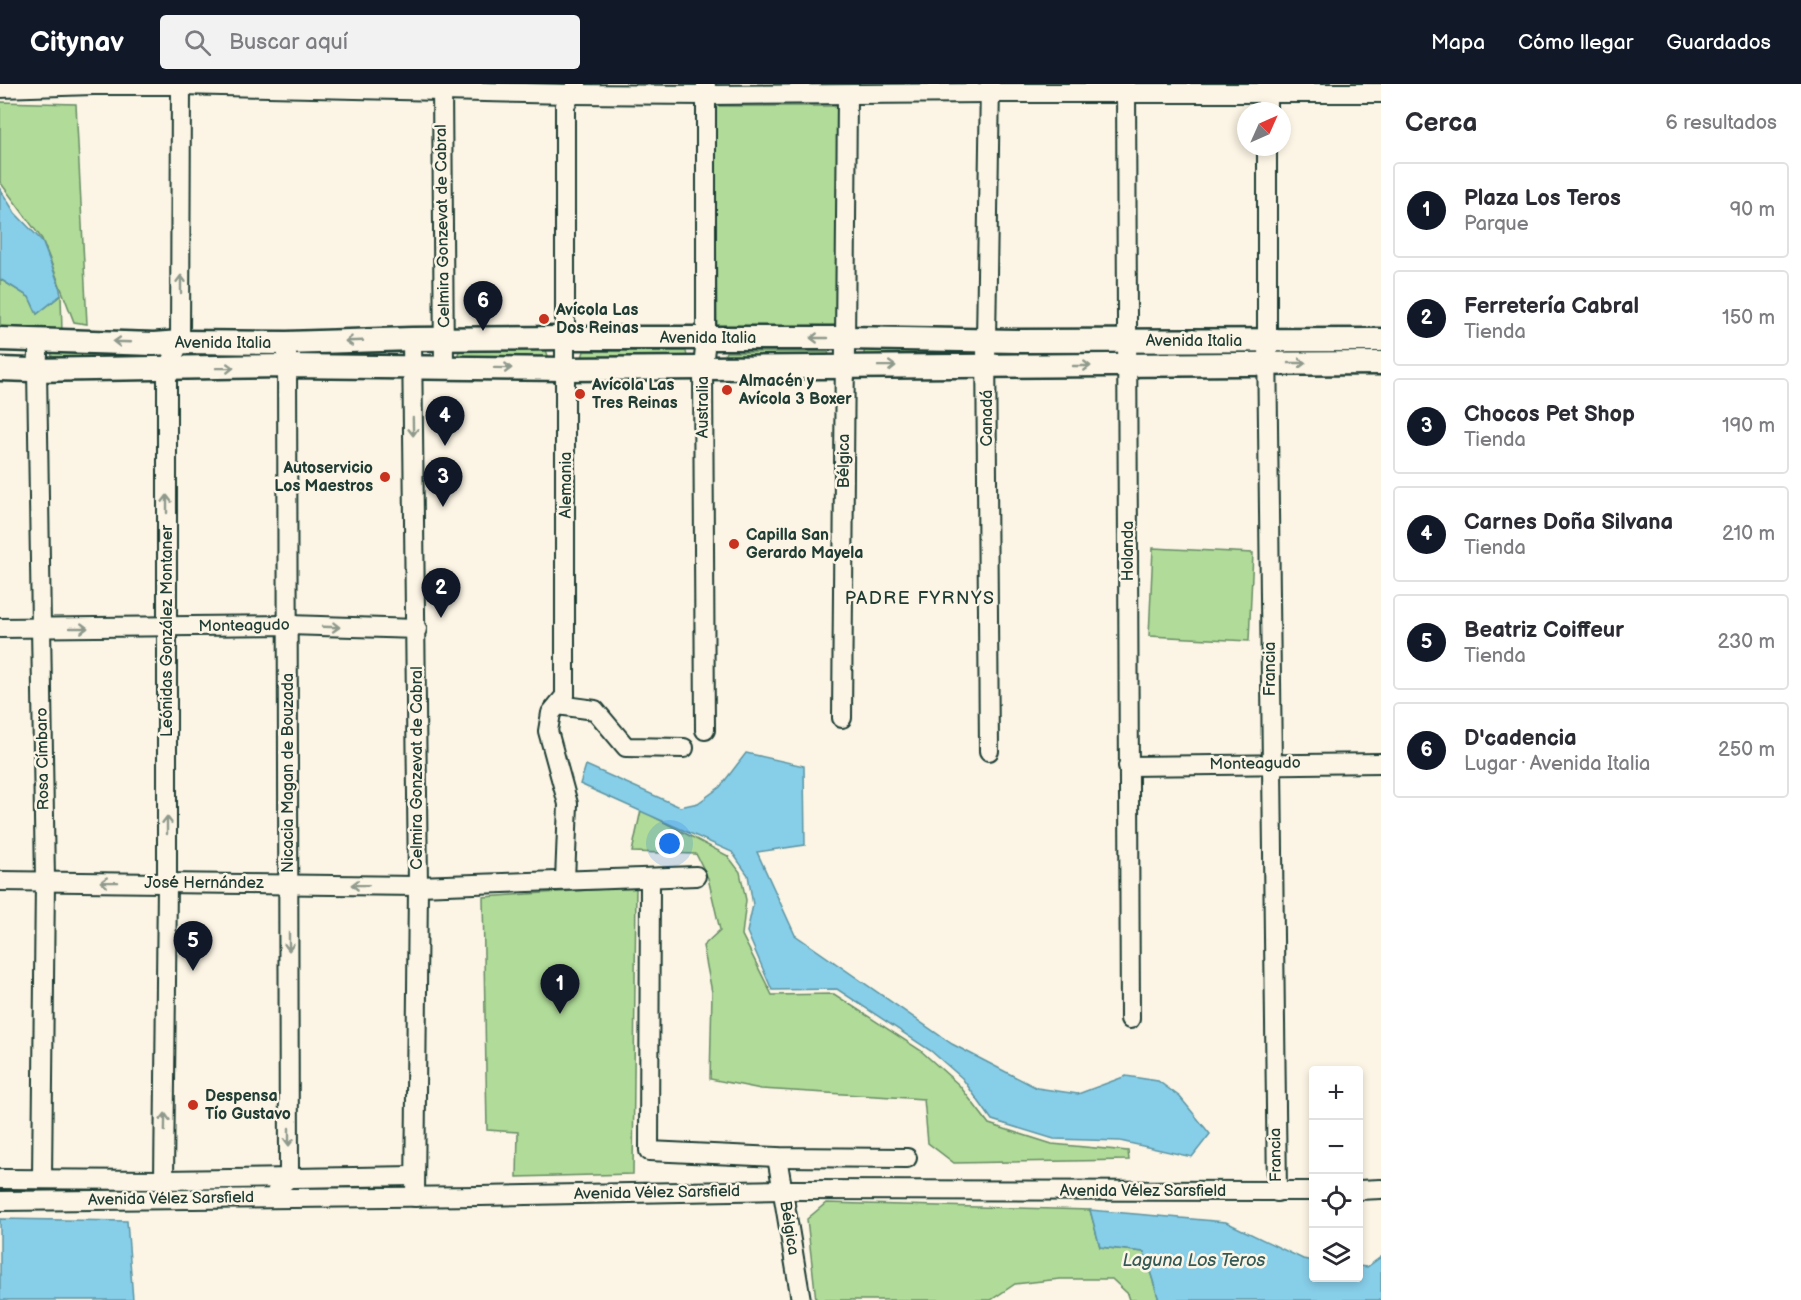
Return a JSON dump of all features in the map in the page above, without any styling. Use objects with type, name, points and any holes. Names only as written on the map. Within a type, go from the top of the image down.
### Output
[{"type":"main road","name":"Avenida Italia","points":[[0,339],[154,344],[565,338],[1128,341],[1381,363]]},
{"type":"main road","name":"Avenida Italia","points":[[0,369],[286,366],[566,369],[1128,366],[1381,340]]},
{"type":"street","points":[[0,88],[181,84],[706,90],[847,96],[990,88],[1126,88],[1267,96],[1381,93]]},
{"type":"street","name":"Leónidas González Montaner","points":[[164,1180],[167,883],[167,369],[180,342],[181,84]]},
{"type":"street","name":"Celmira Gonzevat de Cabral","points":[[442,87],[444,368]]},
{"type":"street","name":"Canadá","points":[[989,751],[986,340],[990,88]]},
{"type":"street","name":"Holanda","points":[[1126,88],[1130,1019]]},
{"type":"street","name":"Alemania","points":[[565,880],[568,804],[548,731],[551,713],[565,696],[565,105],[575,89]]},
{"type":"street","name":"Australia","points":[[705,730],[703,367],[706,338],[706,90]]},
{"type":"street","name":"Bélgica","points":[[842,718],[847,96]]},
{"type":"street","name":"Francia","points":[[1267,156],[1267,352],[1277,1191]]},
{"type":"street","name":"Rosa Címbaro","points":[[39,339],[37,370],[45,881],[42,1179]]},
{"type":"street","name":"Celmira Gonzevat de Cabral","points":[[412,339],[417,629],[418,886],[415,1197]]},
{"type":"street","name":"Nicacia Magan de Bouzada","points":[[287,343],[289,1178]]},
{"type":"street","name":"Monteagudo","points":[[0,628],[288,625],[417,629]]},
{"type":"street","points":[[558,705],[595,710],[626,747],[684,748]]},
{"type":"street","name":"Monteagudo","points":[[1128,766],[1381,763]]},
{"type":"street","name":"José Hernández","points":[[0,881],[418,886],[696,876]]},
{"type":"street","points":[[650,879],[650,1151],[777,1157],[907,1158]]},
{"type":"street","name":"Bélgica","points":[[777,1157],[801,1300]]},
{"type":"street","name":"Avenida Vélez Sarsfield","points":[[0,1179],[164,1180],[414,1176]]},
{"type":"street","points":[[275,1197],[278,1187],[289,1178]]},
{"type":"street","points":[[1363,1190],[1381,1189]]},
{"type":"street","name":"Avenida Vélez Sarsfield","points":[[0,1201],[415,1197],[782,1190],[1309,1191]]},
{"type":"green space","points":[[0,102],[76,104],[87,324],[74,322],[42,239],[0,182]]},
{"type":"green space","points":[[715,106],[837,106],[837,331],[717,330]]},
{"type":"green space","points":[[0,279],[29,297],[37,314],[61,295],[62,332],[0,332]]},
{"type":"green space","points":[[51,349],[148,352],[147,361],[52,357]]},
{"type":"green space","points":[[865,349],[970,350],[972,355],[863,357]]},
{"type":"green space","points":[[546,350],[548,356],[546,359],[457,358],[459,351]]},
{"type":"green space","points":[[584,351],[686,351],[687,357],[686,359],[582,358]]},
{"type":"green space","points":[[726,352],[828,352],[830,357],[723,359]]},
{"type":"green space","points":[[1153,548],[1253,553],[1249,641],[1149,636]]},
{"type":"green space","points":[[641,810],[728,856],[740,872],[746,900],[742,935],[772,995],[834,994],[920,1050],[959,1085],[989,1124],[1052,1144],[1128,1151],[1129,1160],[954,1163],[928,1143],[924,1099],[761,1089],[710,1079],[712,992],[703,946],[720,930],[708,878],[696,854],[632,852]]},
{"type":"green space","points":[[636,887],[633,1174],[517,1177],[518,1132],[487,1130],[483,897]]},
{"type":"green space","points":[[826,1203],[1090,1210],[1100,1247],[1144,1252],[1159,1300],[1130,1300],[1128,1294],[1112,1279],[1060,1279],[1015,1284],[991,1300],[816,1300],[807,1219]]},
{"type":"water","points":[[0,189],[15,213],[42,241],[59,285],[61,295],[37,314],[29,297],[0,279]]},
{"type":"water","points":[[746,753],[804,766],[805,845],[757,852],[795,935],[952,1044],[1037,1088],[1078,1094],[1126,1076],[1158,1081],[1180,1097],[1210,1134],[1192,1157],[1120,1141],[1054,1139],[992,1120],[962,1078],[931,1051],[837,989],[772,990],[747,932],[753,905],[748,875],[732,852],[580,784],[586,765],[680,807],[698,803],[720,787]]},
{"type":"water","name":"Laguna Los Teros","points":[[1090,1210],[1226,1222],[1309,1260],[1309,1282],[1363,1282],[1363,1266],[1367,1267],[1381,1257],[1381,1300],[1159,1300],[1144,1252],[1100,1247]]},
{"type":"water","points":[[0,1219],[127,1221],[133,1300],[0,1300]]},
{"type":"place","name":"Avícola Las Dos Reinas","points":[[544,319]]},
{"type":"place","name":"D'cadencia","points":[[483,331]]},
{"type":"place","name":"Almacén y Avícola 3 Boxer","points":[[727,390]]},
{"type":"place","name":"Avícola Las Tres Reinas","points":[[580,394]]},
{"type":"place","name":"Carnes Doña Silvana","points":[[445,446]]},
{"type":"place","name":"Autoservicio Los Maestros","points":[[385,477]]},
{"type":"place","name":"Chocos Pet Shop","points":[[443,507]]},
{"type":"place","name":"Capilla San Gerardo Mayela","points":[[734,544]]},
{"type":"place","name":"Ferretería Cabral","points":[[441,618]]},
{"type":"place","name":"Beatriz Coiffeur","points":[[193,971]]},
{"type":"place","name":"Plaza Los Teros","points":[[560,1014]]},
{"type":"place","name":"Despensa Tío Gustavo","points":[[193,1105]]},
{"type":"district","name":"PADRE FYRNYS","points":[[920,598]]}]
